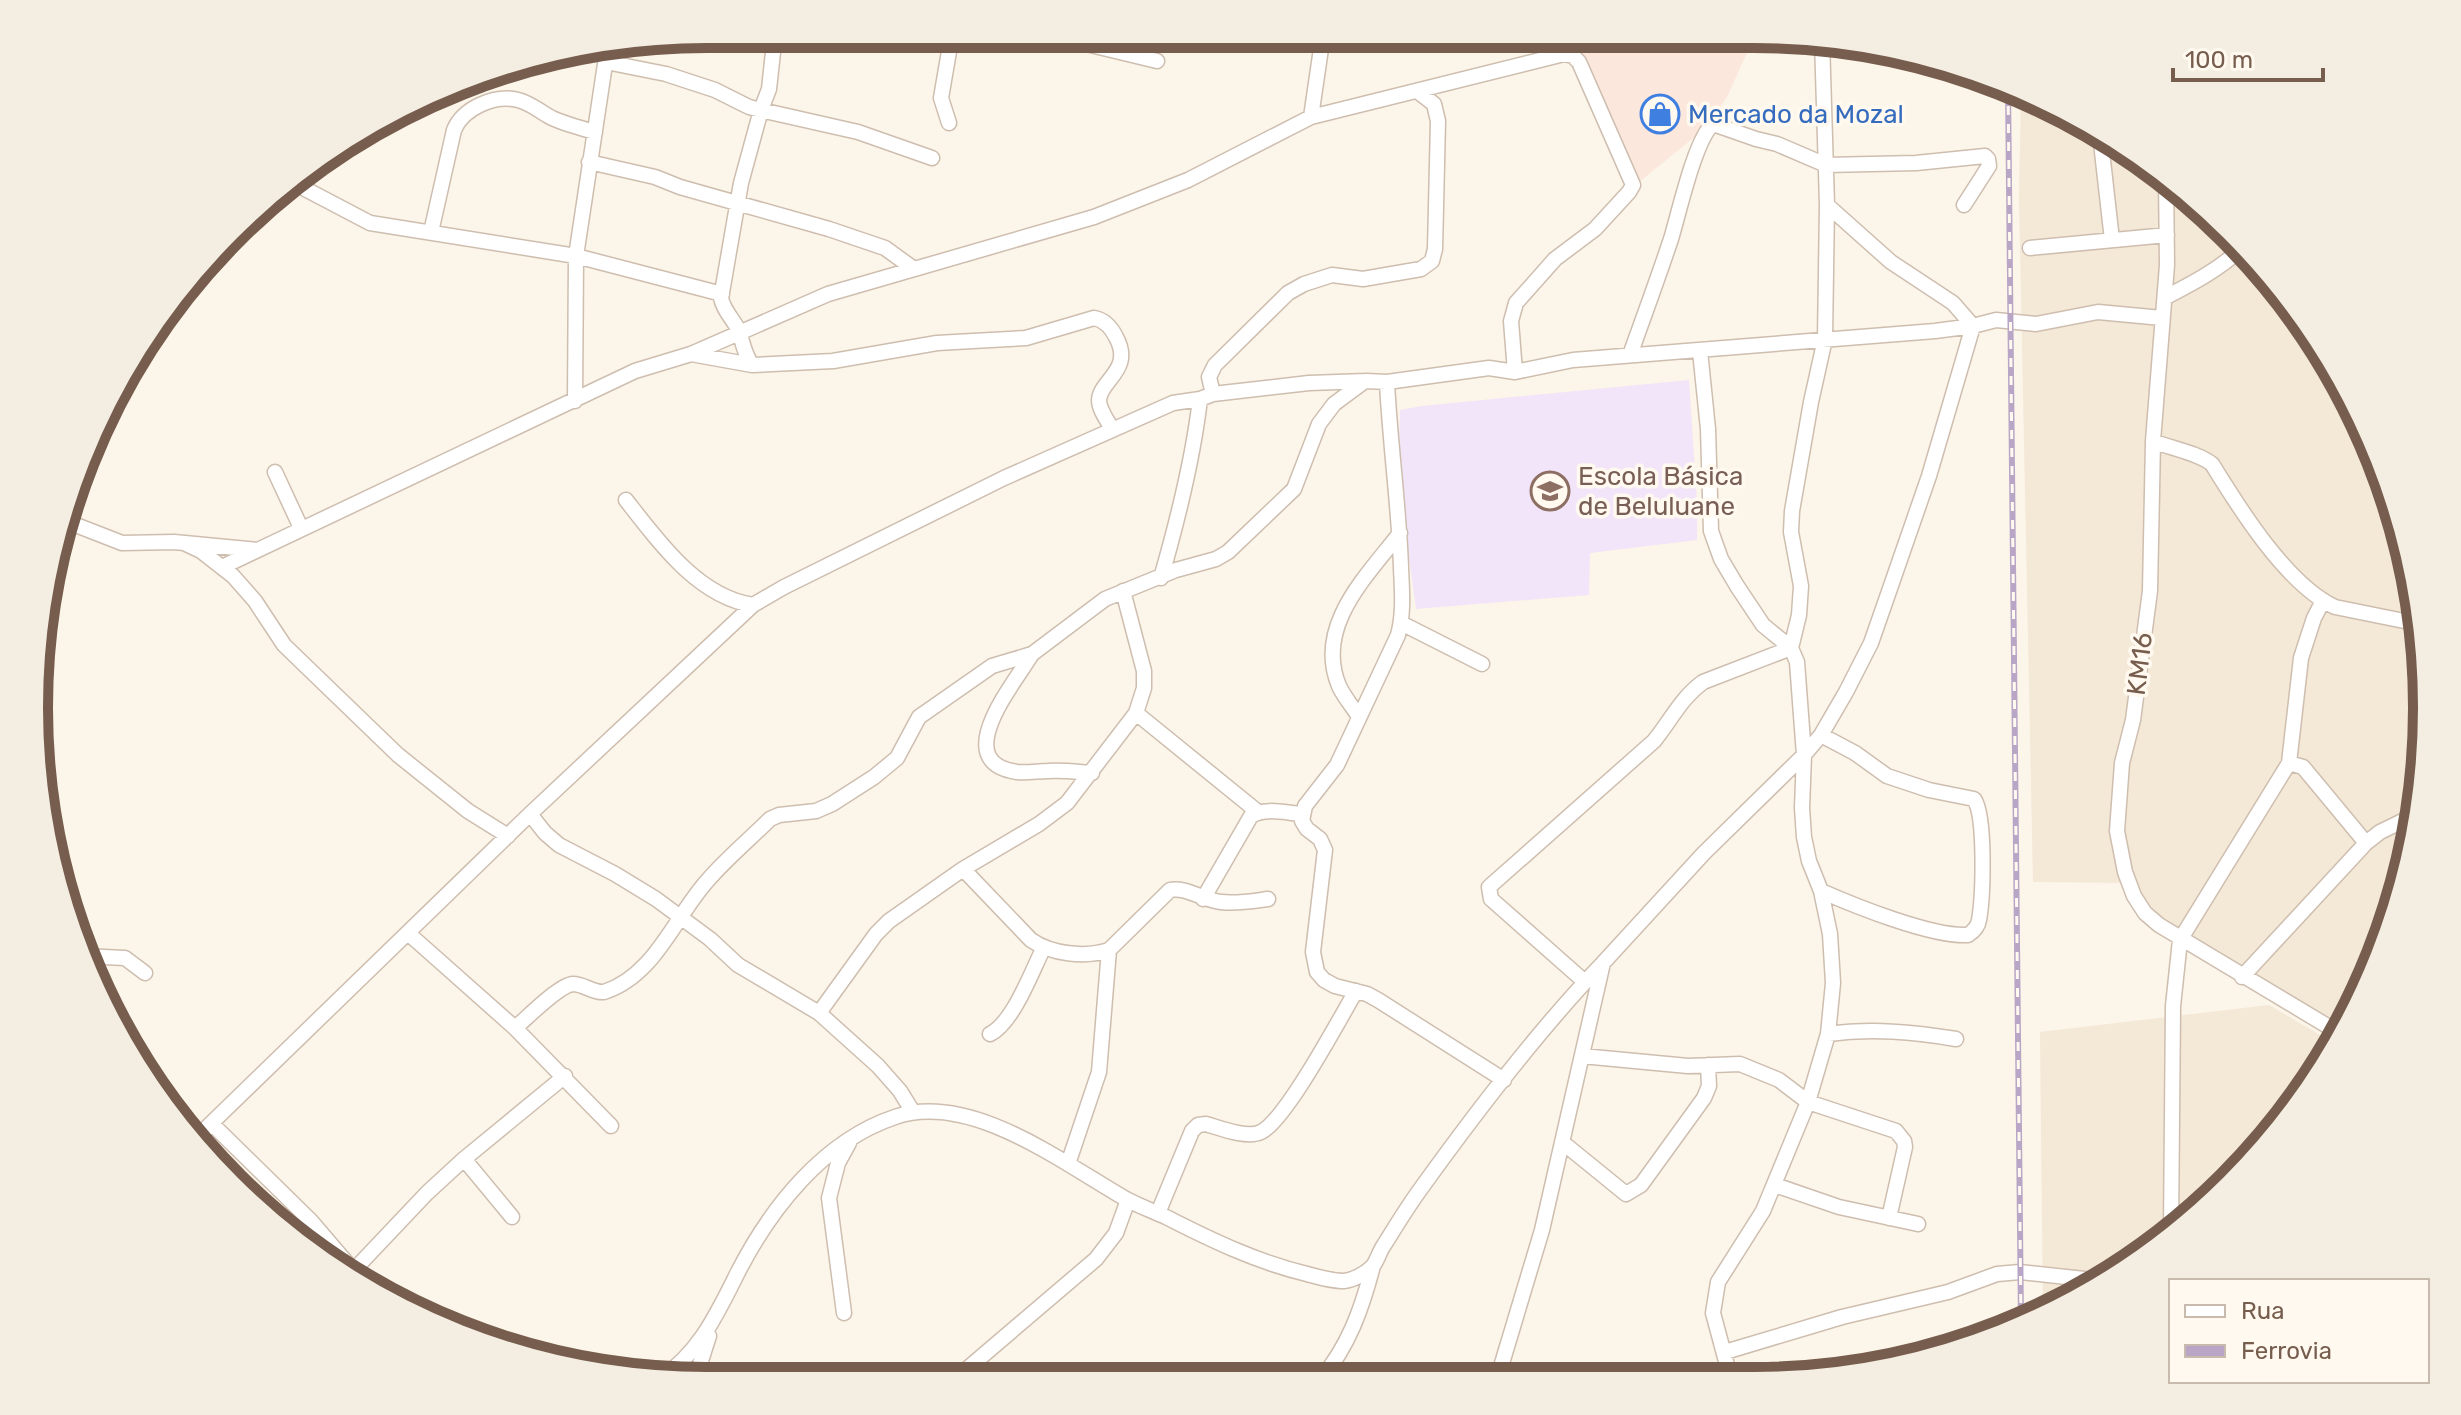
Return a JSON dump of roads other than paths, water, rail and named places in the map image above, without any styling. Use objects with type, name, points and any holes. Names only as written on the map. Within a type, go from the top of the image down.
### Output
[{"type":"street","points":[[752,365],[742,346],[740,332],[724,308],[722,294],[745,162],[769,89],[773,48]]},
{"type":"street","points":[[949,123],[941,98],[950,48]]},
{"type":"street","points":[[1103,48],[1157,61]]},
{"type":"street","points":[[1311,117],[1321,48]]},
{"type":"street","points":[[1728,1367],[1713,1313],[1718,1282],[1763,1211],[1775,1185],[1808,1102],[1828,1034],[1833,960],[1821,891],[1809,861],[1804,837],[1804,755],[1799,676],[1791,648],[1799,615],[1801,586],[1791,532],[1792,511],[1825,339],[1827,205],[1822,52]]},
{"type":"street","points":[[222,567],[635,371],[691,354],[828,294],[1094,217],[1188,180],[1311,117],[1564,54],[1573,56],[1583,70],[1633,185],[1595,229],[1555,259],[1516,303],[1511,321],[1515,372]]},
{"type":"street","points":[[607,56],[715,90],[749,107],[858,132],[932,158]]},
{"type":"street","points":[[575,401],[576,256],[606,57]]},
{"type":"street","points":[[1161,578],[1187,480],[1209,377],[1215,365],[1280,300],[1304,284],[1332,275],[1363,279],[1421,269],[1432,261],[1435,249],[1438,121],[1434,104],[1417,91]]},
{"type":"street","points":[[431,232],[454,130],[461,117],[473,108],[510,98],[535,106],[566,124],[595,132]]},
{"type":"street","points":[[1630,355],[1671,240],[1694,159],[1713,124],[1777,144],[1826,165],[1916,163],[1985,156],[1989,166],[1964,205]]},
{"type":"street","points":[[2102,148],[2112,240]]},
{"type":"street","points":[[589,162],[655,177],[885,248],[914,269]]},
{"type":"street","points":[[302,187],[370,223],[576,256],[722,294]]},
{"type":"street","name":"KM16","points":[[2166,194],[2166,297],[2153,441],[2150,591],[2133,720],[2122,763],[2117,831],[2125,872],[2134,896],[2145,913],[2180,940],[2330,1028]]},
{"type":"street","points":[[1827,205],[1891,262],[1953,303],[1973,326]]},
{"type":"street","points":[[2030,248],[2167,235]]},
{"type":"street","points":[[2166,297],[2233,256]]},
{"type":"street","points":[[203,1132],[530,814],[753,605],[1004,478],[1164,406],[1206,396],[1309,383],[1387,382],[1489,368],[1515,372],[1573,360],[1973,326],[1996,320],[2036,324],[2109,311],[2162,318]]},
{"type":"street","points":[[691,354],[752,365],[833,361],[937,343],[1026,338],[1094,318],[1103,320],[1112,329],[1121,346],[1119,367],[1101,391],[1099,401],[1112,429]]},
{"type":"street","points":[[1331,1367],[1350,1338],[1381,1249],[1421,1188],[1504,1080],[1585,982],[1704,853],[1821,735],[1871,643],[1929,476],[1973,326]]},
{"type":"street","points":[[1700,351],[1708,429],[1711,531],[1721,559],[1754,612],[1763,625],[1791,648]]},
{"type":"street","points":[[1092,773],[1048,770],[1021,773],[995,763],[986,753],[984,738],[992,719],[1032,654],[1091,607],[1123,591],[1228,552],[1294,489],[1319,424],[1334,404],[1366,381]]},
{"type":"street","points":[[1387,382],[1400,533],[1401,623],[1337,765],[1302,814],[1307,829],[1320,839],[1325,850],[1313,952],[1317,972],[1324,980],[1378,1000],[1504,1080]]},
{"type":"street","points":[[2153,441],[2204,457],[2212,464],[2256,532],[2323,601],[2335,607],[2407,622]]},
{"type":"street","points":[[275,472],[301,528]]},
{"type":"street","points":[[626,500],[688,570],[725,597],[753,605]]},
{"type":"street","points":[[74,525],[122,543],[174,542],[258,550]]},
{"type":"street","points":[[1359,717],[1339,686],[1333,648],[1338,621],[1351,596],[1400,533]]},
{"type":"street","points":[[186,544],[222,567],[247,591],[284,645],[354,715],[444,794],[508,836]]},
{"type":"street","points":[[819,1013],[883,927],[963,869],[1039,824],[1067,803],[1136,713],[1144,688],[1144,671],[1123,591]]},
{"type":"street","points":[[2171,1217],[2173,1006],[2180,940],[2289,763],[2301,658],[2323,601]]},
{"type":"street","points":[[1401,623],[1482,664]]},
{"type":"street","points":[[1585,982],[1491,899],[1489,887],[1654,741],[1692,690],[1703,682],[1791,648]]},
{"type":"street","points":[[515,1028],[564,986],[579,985],[598,993],[604,992],[647,965],[678,916],[708,879],[770,819],[816,811],[832,804],[897,758],[919,717],[992,666],[1032,654]]},
{"type":"street","points":[[1136,713],[1258,812]]},
{"type":"street","points":[[1821,735],[1855,753],[1887,776],[1929,790],[1974,799],[1982,818],[1983,836],[1979,922],[1968,935],[1949,934],[1860,908],[1821,891]]},
{"type":"street","points":[[2289,763],[2303,767],[2366,843]]},
{"type":"street","points":[[1203,899],[1251,816],[1258,812],[1302,814]]},
{"type":"street","points":[[530,814],[559,845],[656,899],[710,939],[738,965],[819,1013],[878,1066],[913,1112]]},
{"type":"street","points":[[2242,977],[2366,843],[2402,821]]},
{"type":"street","points":[[963,869],[1043,949],[1098,954],[1109,950],[1170,890],[1180,889],[1203,899],[1226,903],[1268,899]]},
{"type":"street","points":[[409,934],[515,1028],[611,1126]]},
{"type":"street","points":[[990,1034],[996,1031],[1013,1008],[1043,949]]},
{"type":"street","points":[[1068,1164],[1099,1072],[1109,950]]},
{"type":"street","points":[[97,957],[125,958],[145,973]]},
{"type":"street","points":[[1501,1367],[1542,1230],[1603,963]]},
{"type":"street","points":[[1158,1213],[1192,1131],[1198,1125],[1206,1124],[1252,1133],[1265,1129],[1295,1092],[1356,991]]},
{"type":"street","points":[[1828,1034],[1864,1029],[1956,1039]]},
{"type":"street","points":[[1582,1056],[1688,1066],[1740,1064],[1779,1080],[1808,1102],[1900,1134],[1905,1147],[1889,1218]]},
{"type":"street","points":[[1562,1142],[1626,1194],[1641,1185],[1704,1098],[1709,1086],[1708,1065]]},
{"type":"street","points":[[358,1266],[464,1159],[565,1076]]},
{"type":"street","points":[[844,1313],[829,1198],[835,1158],[849,1141],[891,1118],[913,1112],[944,1112],[970,1118],[1022,1139],[1128,1200],[1284,1269],[1348,1281],[1373,1266]]},
{"type":"street","points":[[212,1124],[292,1202],[342,1256]]},
{"type":"street","points":[[678,1366],[713,1320],[763,1229],[788,1195],[816,1164],[835,1158]]},
{"type":"street","points":[[464,1159],[512,1217]]},
{"type":"street","points":[[1775,1185],[1839,1207],[1918,1224]]},
{"type":"street","points":[[969,1367],[1096,1259],[1116,1233],[1128,1200]]},
{"type":"street","points":[[1725,1352],[1842,1317],[1948,1292],[1997,1274],[2020,1272],[2083,1279]]},
{"type":"street","points":[[699,1367],[713,1320]]},
{"type":"railway","points":[[2008,99],[2021,1310]]},
{"type":"place","name":"Mercado da Mozal","points":[[1660,114]]},
{"type":"place","name":"Escola Básica de Beluluane","points":[[1550,491]]}]
